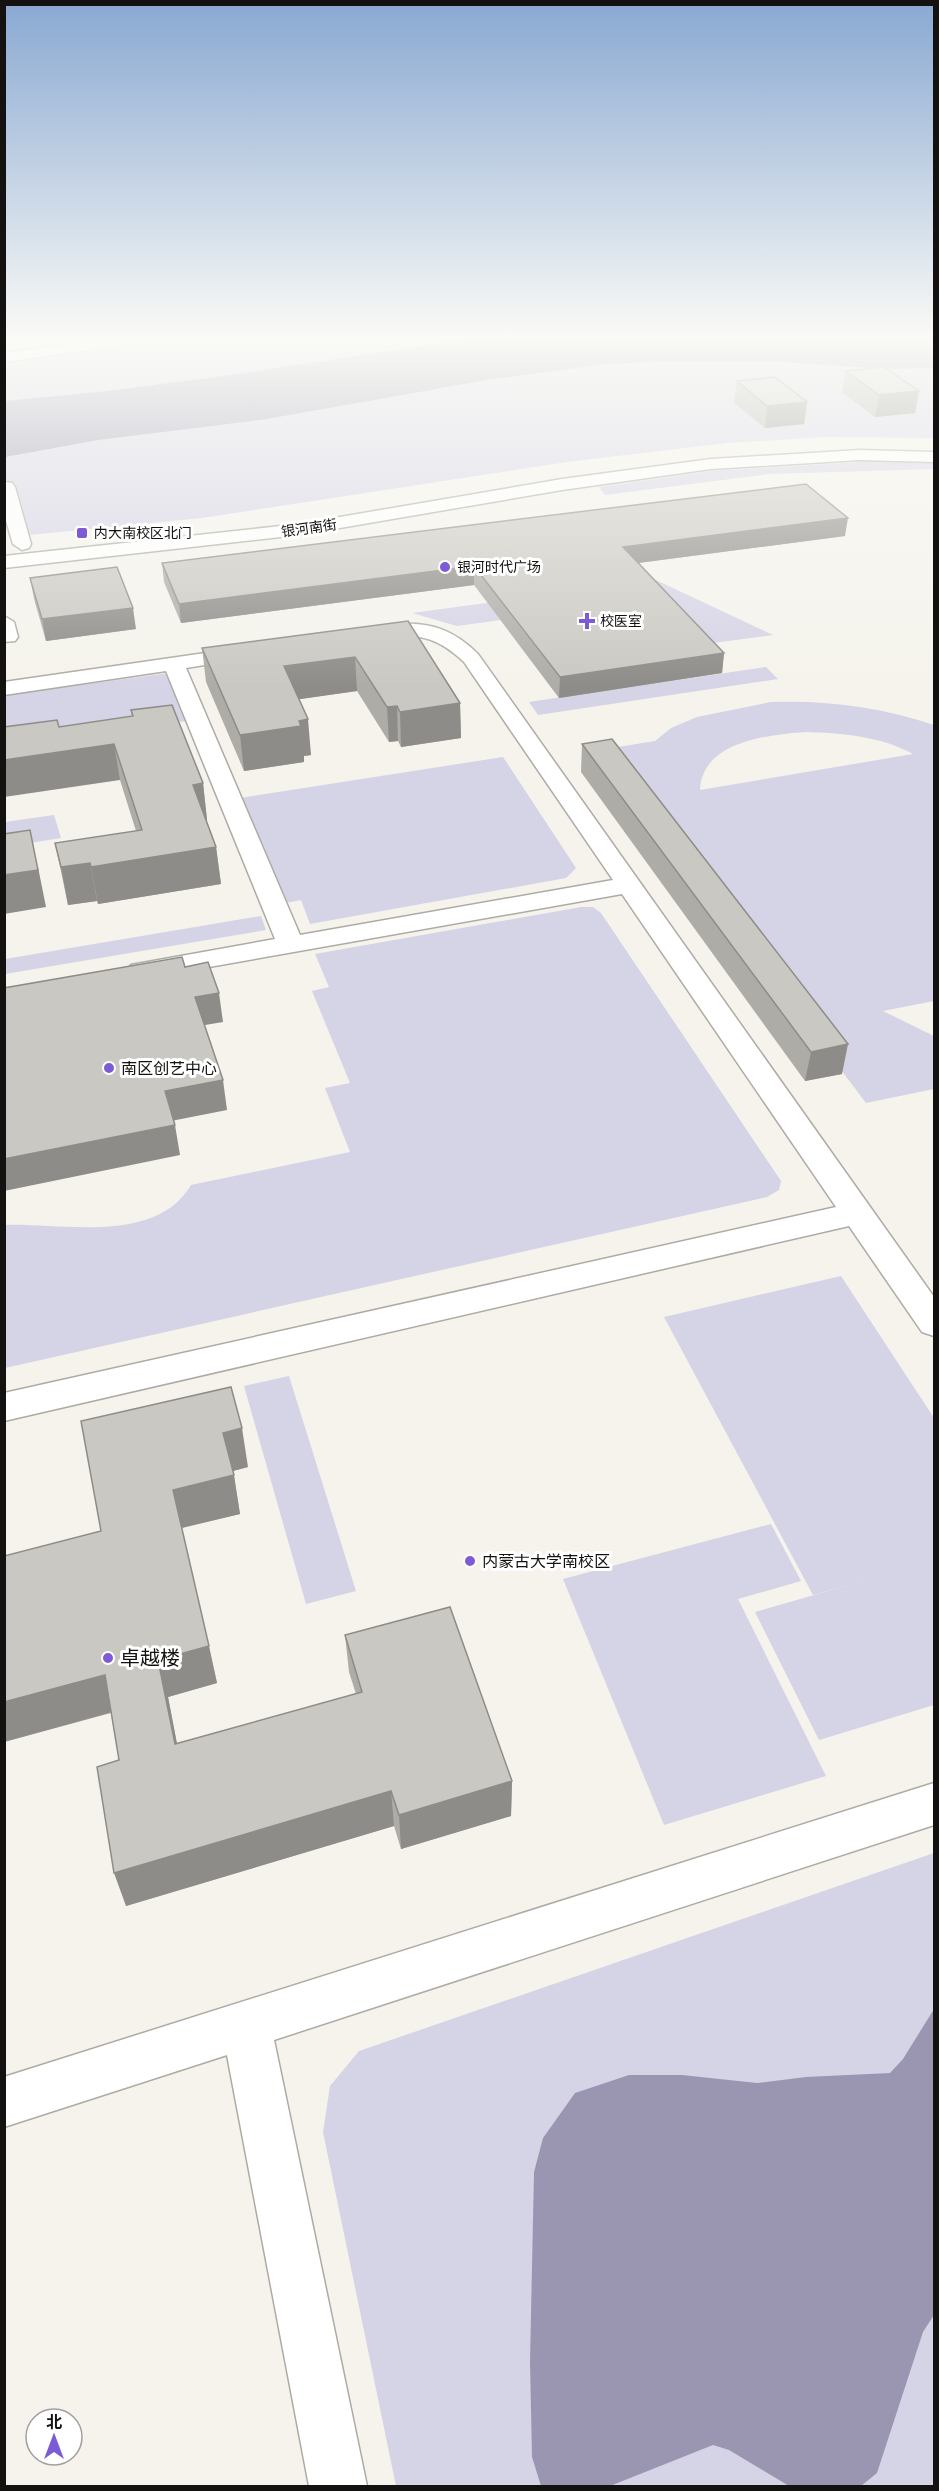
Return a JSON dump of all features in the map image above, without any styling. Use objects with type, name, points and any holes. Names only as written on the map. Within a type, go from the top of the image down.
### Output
[{"type":"main road","name":"银河南街","points":[[13,545],[233,524],[392,501],[547,474],[693,455]]},
{"type":"main road","name":"银河南街","points":[[4,562],[220,540],[338,524],[603,478],[714,465],[818,457],[934,457]]},
{"type":"main road","points":[[6,487],[13,545]]},
{"type":"main road","points":[[348,637],[417,629],[436,632],[455,640],[471,658],[934,1323]]},
{"type":"main road","points":[[4,689],[267,650]]},
{"type":"main road","points":[[174,664],[290,944]]},
{"type":"main road","points":[[120,974],[630,885]]},
{"type":"main road","points":[[4,1407],[858,1213]]},
{"type":"main road","points":[[4,2102],[934,1804]]},
{"type":"main road","points":[[246,2025],[338,2487]]},
{"type":"shaded area","points":[[5,455],[624,455],[202,518],[30,535],[15,483],[5,484]]},
{"type":"shaded area","points":[[894,460],[934,461],[934,469],[769,474],[605,495],[599,487],[711,471]]},
{"type":"shaded area","points":[[656,580],[773,635],[713,643],[667,597],[457,626],[412,613]]},
{"type":"shaded area","points":[[766,667],[778,679],[538,715],[529,702]]},
{"type":"shaded area","points":[[169,673],[187,721],[5,747],[5,695]]},
{"type":"shaded area","points":[[771,702],[813,702],[874,709],[934,725],[934,1001],[883,1011],[934,1036],[934,1089],[866,1103],[600,750],[655,741],[671,728],[697,717]],"holes":[[[805,732],[874,739],[913,754],[700,790],[704,774],[712,761],[725,751],[756,739]]]},
{"type":"shaded area","points":[[503,757],[576,868],[566,878],[310,924],[301,900],[286,903],[240,798]]},
{"type":"shaded area","points":[[54,815],[61,838],[5,847],[5,822]]},
{"type":"shaded area","points":[[581,907],[593,907],[601,913],[781,1181],[779,1190],[767,1197],[5,1368],[5,1225],[106,1227],[132,1223],[155,1216],[175,1204],[191,1185],[350,1152],[325,1088],[350,1083],[312,991],[329,987],[315,954]]},
{"type":"shaded area","points":[[261,916],[266,930],[5,974],[5,959]]},
{"type":"shaded area","points":[[841,1276],[934,1418],[934,1705],[819,1740],[755,1612],[873,1578],[813,1595],[664,1317]]},
{"type":"shaded area","points":[[289,1376],[356,1591],[306,1604],[244,1386]]},
{"type":"shaded area","points":[[771,1524],[801,1581],[738,1599],[826,1776],[664,1825],[563,1579]]},
{"type":"shaded area","points":[[934,1853],[934,2486],[396,2486],[323,2132],[330,2086],[359,2051]]},
{"type":"shaded area","points":[[934,2009],[934,2315],[923,2332],[877,2473],[861,2486],[789,2486],[729,2450],[713,2445],[610,2486],[541,2486],[532,2457],[530,2362],[534,2172],[543,2138],[575,2093],[629,2075],[682,2075],[757,2083],[806,2077],[890,2073],[903,2059]]},
{"type":"building","points":[[806,484],[848,518],[623,547],[724,653],[560,677],[474,566],[179,604],[162,563]]},
{"type":"building","points":[[117,567],[133,608],[42,619],[30,578]]},
{"type":"building","points":[[408,621],[460,703],[400,712],[397,706],[387,707],[355,657],[284,666],[308,719],[299,721],[301,726],[240,735],[202,648]]},
{"type":"building","points":[[172,705],[203,783],[193,785],[216,847],[91,867],[90,863],[61,867],[55,843],[142,830],[114,744],[4,760],[4,727],[57,720],[59,727],[133,716],[131,710]]},
{"type":"building","points":[[612,739],[848,1044],[811,1052],[582,744]]},
{"type":"building","points":[[30,830],[38,870],[4,875],[4,834]]},
{"type":"building","name":"南区创艺中心","points":[[182,957],[185,967],[208,962],[219,993],[195,997],[223,1080],[165,1091],[175,1125],[4,1159],[4,988]]},
{"type":"building","name":"卓越楼","points":[[231,1387],[242,1428],[223,1433],[234,1475],[173,1490],[209,1646],[158,1660],[175,1744],[362,1692],[345,1635],[450,1607],[512,1781],[399,1815],[391,1791],[114,1873],[97,1767],[119,1760],[105,1675],[4,1702],[4,1556],[101,1531],[81,1421]]},
{"type":"place","name":"内大南校区北门","points":[[82,533]]},
{"type":"place","name":"银河时代广场","points":[[445,567]]},
{"type":"place","name":"校医室","points":[[587,621]]},
{"type":"place","name":"南区创艺中心","points":[[109,1068]]},
{"type":"place","name":"内蒙古大学南校区","points":[[470,1561]]},
{"type":"place","name":"卓越楼","points":[[108,1658]]}]
